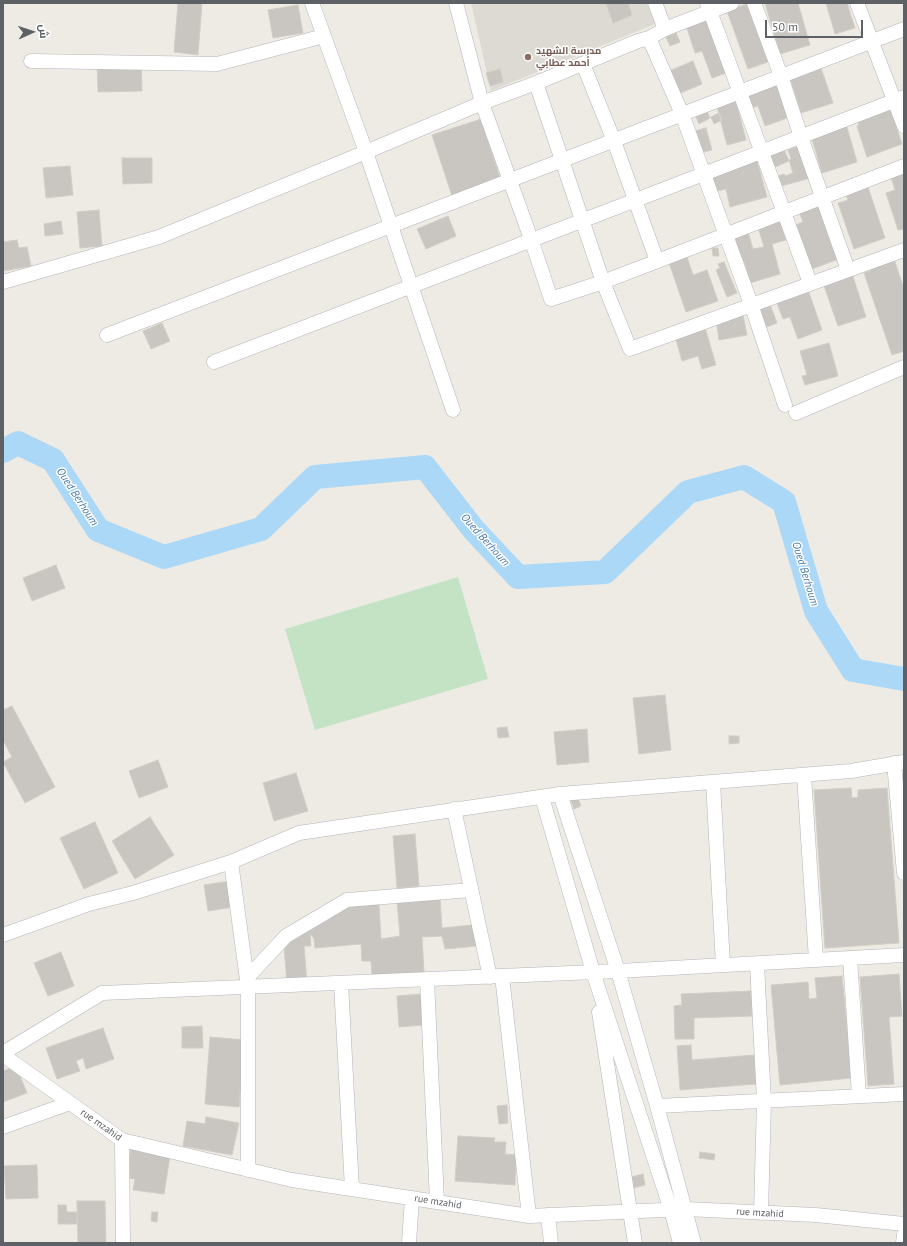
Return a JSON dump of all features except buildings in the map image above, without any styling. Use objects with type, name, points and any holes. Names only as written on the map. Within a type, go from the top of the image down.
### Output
[{"type":"street","points":[[312,3],[366,152],[453,410]]},
{"type":"street","points":[[456,3],[482,103],[551,299],[603,282],[904,166]]},
{"type":"street","points":[[655,3],[665,29]]},
{"type":"street","points":[[3,282],[159,237],[482,103],[649,38],[709,7],[732,3]]},
{"type":"street","points":[[754,3],[781,76],[848,270]]},
{"type":"street","points":[[857,3],[872,42],[899,99],[904,126]]},
{"type":"street","points":[[709,7],[810,283]]},
{"type":"street","points":[[107,335],[904,29]]},
{"type":"street","points":[[31,61],[217,64],[324,36]]},
{"type":"street","points":[[649,38],[682,114],[791,409],[904,367]]},
{"type":"street","points":[[583,64],[614,141],[657,261]]},
{"type":"street","points":[[536,83],[603,282],[630,349],[904,250]]},
{"type":"street","points":[[214,362],[411,287],[531,239],[899,99]]},
{"type":"street","points":[[3,934],[89,904],[133,893],[231,862],[299,832],[542,796],[851,771],[899,763],[904,873]]},
{"type":"street","points":[[804,775],[816,960]]},
{"type":"street","points":[[713,782],[723,965]]},
{"type":"street","points":[[560,794],[618,971],[657,1106],[694,1243]]},
{"type":"street","points":[[542,796],[593,972],[671,1210],[680,1243]]},
{"type":"street","points":[[454,810],[471,890],[496,976],[529,1216]]},
{"type":"street","points":[[231,862],[247,982],[248,1170]]},
{"type":"street","points":[[247,982],[286,936],[347,900],[471,890]]},
{"type":"street","points":[[3,1054],[102,993],[247,982],[341,983],[618,971],[904,955]]},
{"type":"street","points":[[850,958],[859,1096]]},
{"type":"street","points":[[757,964],[764,1101],[760,1213]]},
{"type":"street","points":[[593,972],[634,1243]]},
{"type":"street","points":[[427,979],[437,1202]]},
{"type":"street","points":[[341,983],[352,1189]]},
{"type":"street","name":"rue mzahid","points":[[3,1054],[122,1140],[292,1180],[529,1216],[685,1209],[816,1216],[904,1224]]},
{"type":"street","points":[[657,1106],[904,1094]]},
{"type":"street","points":[[3,1127],[70,1103]]},
{"type":"street","points":[[122,1140],[123,1243]]},
{"type":"street","points":[[409,1243],[412,1198]]},
{"type":"street","points":[[548,1215],[550,1243]]},
{"type":"street","points":[[903,1243],[904,1235]]},
{"type":"shaded area","name":"مدرسة الشهيد أحمد عطابي","points":[[471,3],[647,3],[655,24],[491,91]]},
{"type":"green space","points":[[458,577],[488,679],[315,730],[285,629]]},
{"type":"waterway","name":"Oued Berhoum","points":[[3,451],[18,443],[53,460],[98,530],[164,557],[261,529],[315,477],[425,467],[474,530],[518,577],[605,572],[688,492],[744,477],[784,502],[816,611],[853,670],[904,679]]},
{"type":"place","name":"مدرسة الشهيد أحمد عطابي","points":[[528,57]]}]
